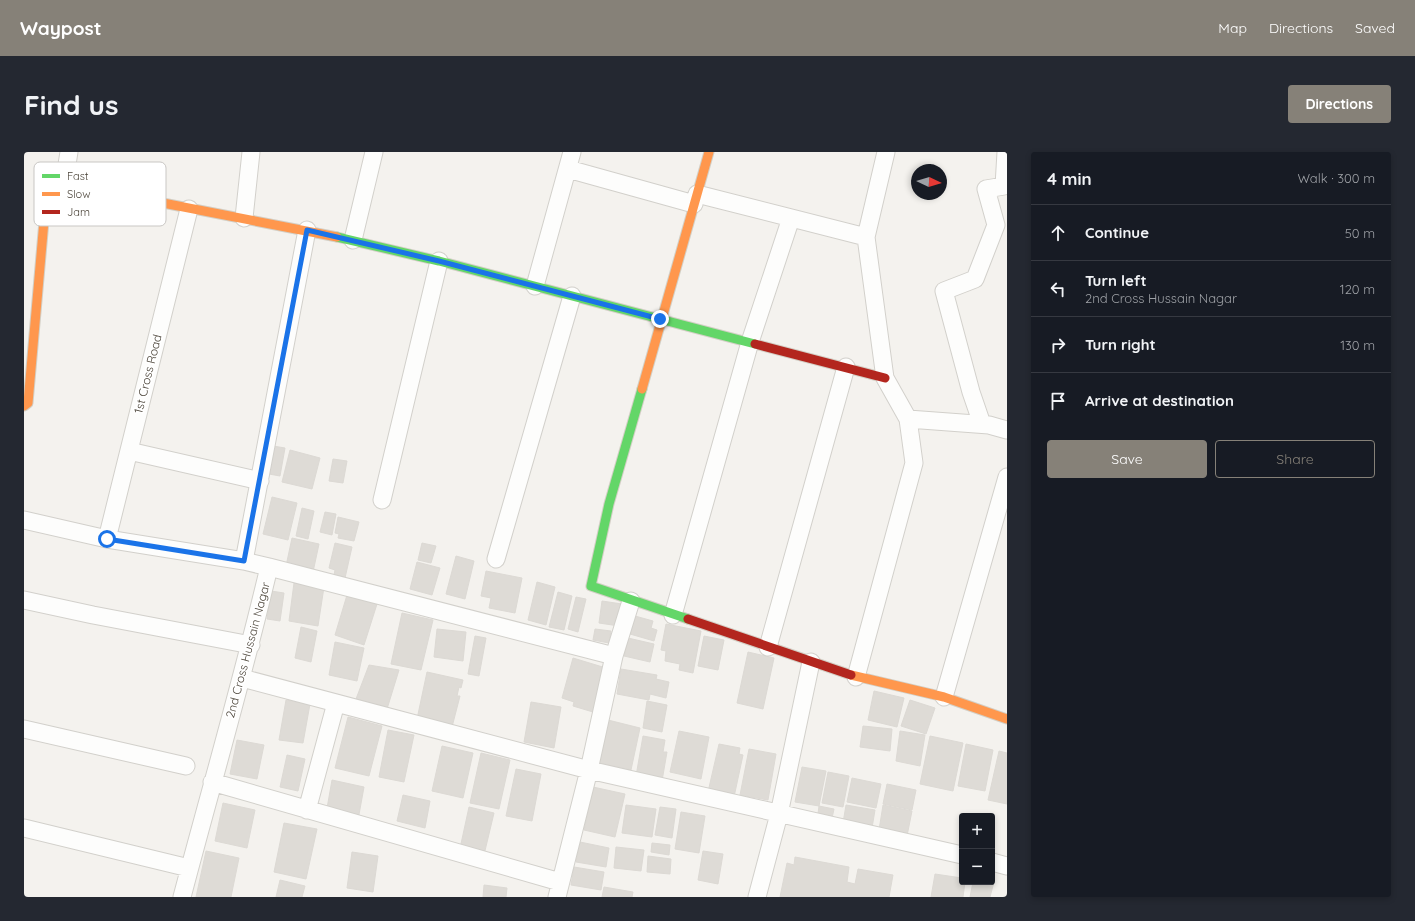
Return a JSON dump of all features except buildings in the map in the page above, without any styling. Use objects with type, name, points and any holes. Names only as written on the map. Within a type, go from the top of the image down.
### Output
[{"type":"street","points":[[67,162],[68,152]]},
{"type":"street","points":[[244,218],[251,152]]},
{"type":"street","points":[[353,240],[374,152]]},
{"type":"street","points":[[535,286],[572,152]]},
{"type":"street","points":[[709,152],[660,319],[609,504],[591,586],[856,677],[944,697],[1007,719]]},
{"type":"street","points":[[856,677],[914,463],[908,419],[885,378],[866,237],[886,152]]},
{"type":"street","points":[[982,424],[971,392],[944,291],[975,279],[996,225],[986,189],[1004,186],[1006,152]]},
{"type":"street","points":[[568,169],[695,199],[791,218],[866,237]]},
{"type":"street","points":[[166,204],[353,240],[439,261],[885,378]]},
{"type":"street","name":"1st Cross Road","points":[[107,539],[189,209]]},
{"type":"street","points":[[673,615],[750,342],[791,218]]},
{"type":"street","points":[[24,406],[28,403],[43,226]]},
{"type":"street","points":[[244,561],[307,230]]},
{"type":"street","points":[[382,500],[439,261]]},
{"type":"street","points":[[496,559],[572,296]]},
{"type":"street","points":[[768,647],[846,367]]},
{"type":"street","points":[[908,419],[982,424],[1007,430]]},
{"type":"street","points":[[129,451],[260,481]]},
{"type":"street","points":[[944,697],[1007,477]]},
{"type":"street","name":"2nd Cross Hussain Nagar","points":[[25,523],[107,539],[244,561],[269,567],[251,645],[212,782],[182,897]]},
{"type":"street","points":[[269,567],[614,656]]},
{"type":"street","points":[[24,600],[93,616],[251,645]]},
{"type":"street","points":[[212,782],[306,810],[558,890],[589,770],[614,656],[631,601]]},
{"type":"street","points":[[757,897],[779,814],[811,662]]},
{"type":"street","points":[[242,678],[589,770],[959,854]]},
{"type":"street","points":[[306,810],[336,703]]},
{"type":"street","points":[[24,729],[186,766]]},
{"type":"street","points":[[25,832],[189,868]]},
{"type":"street","points":[[995,863],[1007,866]]},
{"type":"traffic: fast","points":[[337,237],[439,261],[755,344]]},
{"type":"traffic: fast","points":[[642,389],[609,504],[591,586],[688,619]]},
{"type":"traffic: slow","points":[[642,389],[709,152]]},
{"type":"traffic: slow","points":[[166,204],[337,237]]},
{"type":"traffic: slow","points":[[24,406],[28,403],[44,226]]},
{"type":"traffic: slow","points":[[851,675],[944,697],[1007,719]]},
{"type":"traffic: jam","points":[[755,344],[885,378]]},
{"type":"traffic: jam","points":[[688,619],[851,675]]},
{"type":"route","points":[[107,539],[244,561],[307,230],[439,261],[660,319]]}]
